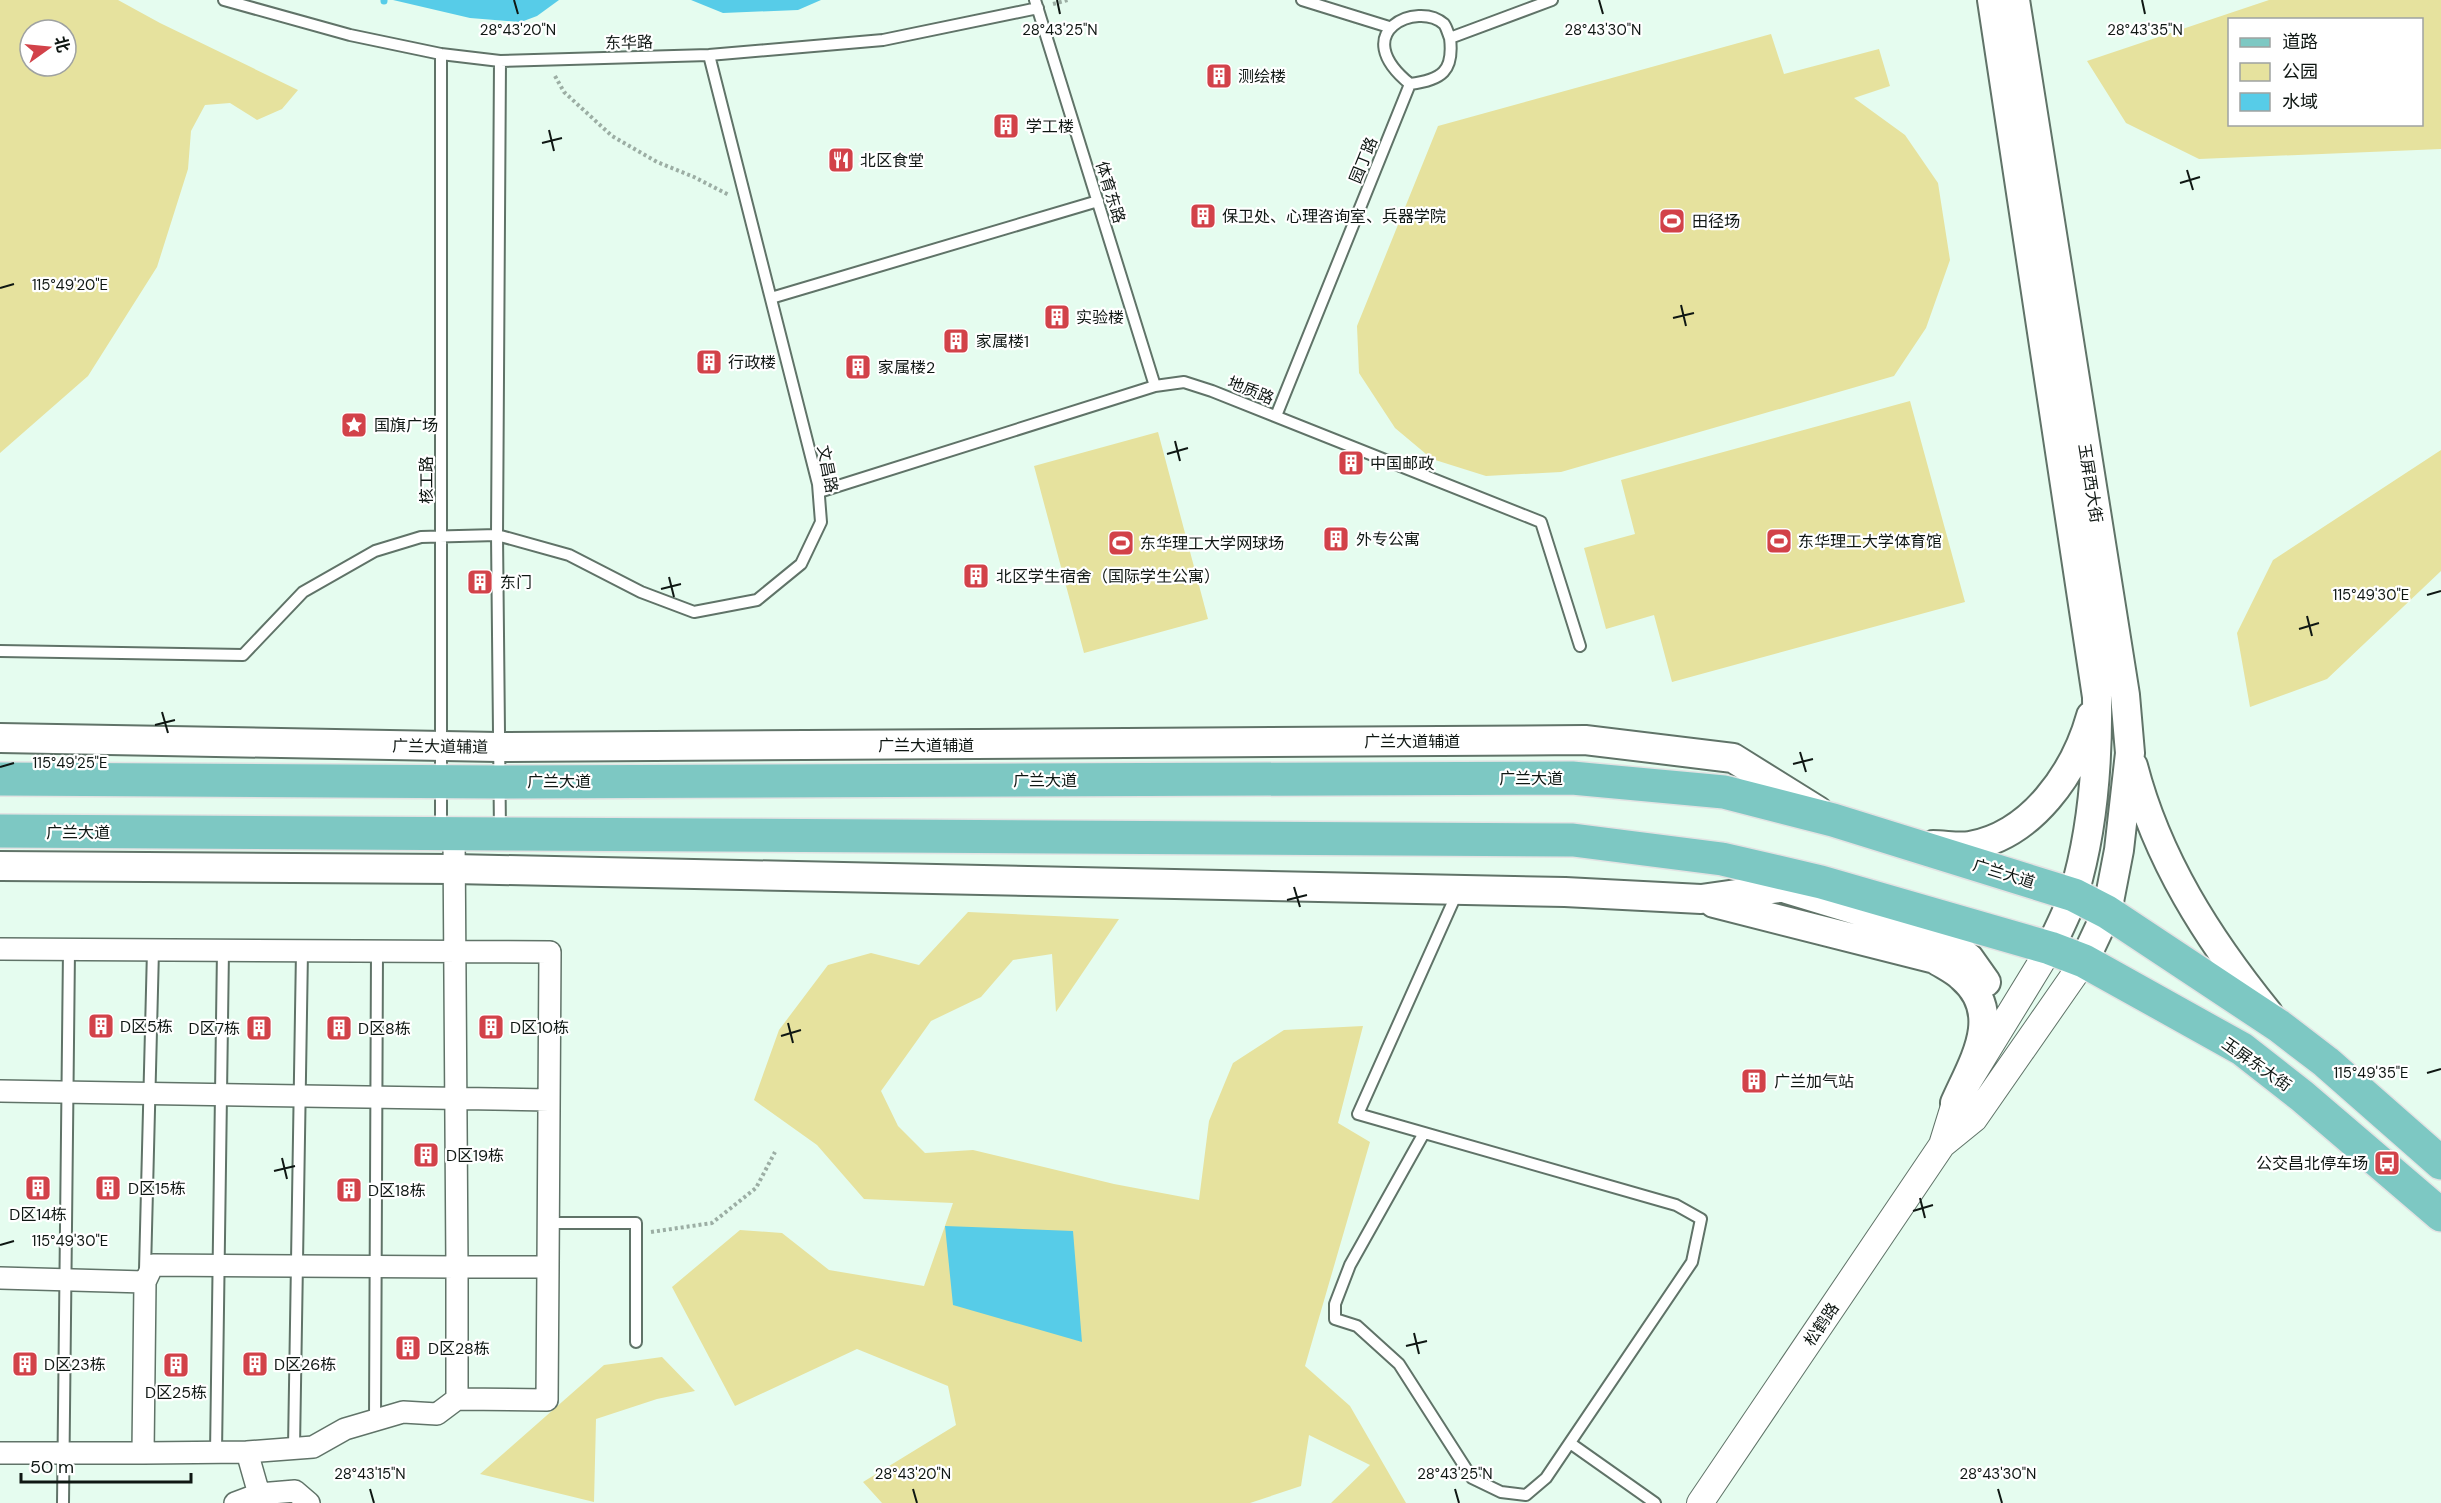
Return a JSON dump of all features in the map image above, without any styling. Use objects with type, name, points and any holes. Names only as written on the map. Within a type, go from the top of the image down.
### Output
[{"type":"main road","name":"玉屏西大街","points":[[1992,0],[2097,697],[2098,751],[2088,837],[2074,895],[2050,948]]},
{"type":"main road","name":"玉屏西大街","points":[[2015,0],[2125,696],[2130,753],[2119,850],[2108,912],[2084,962]]},
{"type":"main road","points":[[1910,844],[1970,846],[2008,833],[2043,804],[2068,771],[2085,739],[2097,697]]},
{"type":"main road","name":"广兰大道辅道","points":[[0,738],[498,747],[1585,740],[1733,758],[1833,820]]},
{"type":"main road","points":[[2130,753],[2149,816],[2166,858],[2185,895],[2207,932],[2239,977],[2279,1026]]},
{"type":"main road","name":"广兰大道","points":[[0,779],[499,782],[1572,778],[1724,792],[1833,820],[2074,895]]},
{"type":"main road","name":"广兰大道","points":[[0,831],[1573,840],[1722,858],[1821,882],[2050,948]]},
{"type":"main road","points":[[0,866],[454,869],[1565,892],[1701,899],[1821,882]]},
{"type":"main road","points":[[1782,887],[1942,936],[1969,958],[1985,980],[1992,1002],[1984,1034],[1955,1103]]},
{"type":"main road","points":[[2074,895],[2108,912],[2279,1026],[2326,1062],[2441,1163]]},
{"type":"main road","points":[[1701,899],[1935,959],[1962,977],[1978,994],[1984,1011],[1984,1034]]},
{"type":"main road","name":"玉屏东大街","points":[[2050,948],[2084,962],[2241,1049],[2302,1096],[2441,1215]]},
{"type":"street","points":[[447,835],[454,869],[458,1399]]},
{"type":"street","name":"松鹤路","points":[[1700,1503],[1942,1144],[1955,1103],[2050,948]]},
{"type":"street","points":[[0,949],[550,952],[547,1400],[458,1399],[437,1414],[403,1412],[345,1429],[313,1447],[216,1453],[0,1453]]},
{"type":"street","name":"松鹤路","points":[[1942,1144],[1974,1119],[2084,962]]},
{"type":"street","points":[[0,1091],[549,1100]]},
{"type":"street","points":[[143,1453],[145,1282],[153,1264],[548,1267]]},
{"type":"street","points":[[0,1278],[145,1282]]},
{"type":"street","points":[[247,1452],[259,1494]]},
{"type":"street","points":[[235,1503],[259,1494],[295,1491],[309,1503]]},
{"type":"lane","name":"东华路","points":[[224,0],[350,35],[441,54],[500,61],[709,55],[883,40],[1036,4]]},
{"type":"lane","points":[[263,12],[264,0]]},
{"type":"lane","points":[[1302,0],[1389,27]]},
{"type":"lane","points":[[1450,38],[1552,0]]},
{"type":"lane","name":"体育东路","points":[[1036,4],[1155,386]]},
{"type":"lane","points":[[1411,12],[1428,13],[1444,24],[1450,38],[1452,56],[1445,70],[1437,78],[1427,82],[1410,84],[1394,71],[1385,54],[1383,43],[1389,27],[1397,19],[1411,12]]},
{"type":"lane","name":"核工路","points":[[441,54],[441,781],[447,835]]},
{"type":"lane","name":"文昌路","points":[[0,651],[243,655],[303,592],[375,551],[421,537],[497,535],[569,555],[641,592],[694,612],[757,600],[801,564],[821,522],[819,492],[709,55]]},
{"type":"lane","points":[[500,61],[497,535],[498,747],[501,835]]},
{"type":"lane","name":"园丁路","points":[[1276,416],[1410,84]]},
{"type":"lane","points":[[771,298],[1098,201]]},
{"type":"lane","name":"地质路","points":[[819,492],[1155,386],[1184,382],[1276,416],[1540,522],[1580,646]]},
{"type":"lane","points":[[1424,1133],[1350,1265],[1335,1304],[1335,1319],[1357,1326],[1399,1364],[1472,1478],[1501,1492],[1526,1495],[1546,1478],[1692,1262],[1701,1219],[1676,1205],[1358,1114],[1458,890]]},
{"type":"lane","points":[[63,1503],[69,950]]},
{"type":"lane","points":[[145,1282],[153,950]]},
{"type":"lane","points":[[216,1453],[223,950]]},
{"type":"lane","points":[[294,1448],[302,951]]},
{"type":"lane","points":[[375,1422],[377,951]]},
{"type":"lane","points":[[548,1223],[636,1223],[636,1342]]},
{"type":"lane","points":[[1570,1443],[1654,1503]]},
{"type":"path","points":[[546,59],[564,92],[612,136],[657,162],[694,177],[746,203]]},
{"type":"path","points":[[636,1234],[712,1222],[756,1188],[775,1152]]},
{"type":"green space","points":[[0,0],[118,0],[298,90],[282,109],[257,120],[230,103],[205,105],[191,131],[188,169],[157,267],[88,376],[0,453]]},
{"type":"green space","points":[[2269,0],[2441,0],[2441,149],[2199,159],[2126,123],[2087,61]]},
{"type":"green space","name":"田径场","points":[[1771,34],[1784,74],[1879,49],[1890,86],[1854,98],[1905,135],[1938,183],[1950,260],[1926,328],[1894,376],[1561,472],[1486,476],[1432,459],[1395,428],[1359,373],[1357,326],[1438,126]]},
{"type":"green space","name":"东华理工大学体育馆","points":[[1910,401],[1965,602],[1672,682],[1654,615],[1606,629],[1584,548],[1635,534],[1621,480]]},
{"type":"green space","name":"东华理工大学网球场","points":[[1158,432],[1208,619],[1084,653],[1034,466]]},
{"type":"green space","points":[[2441,450],[2441,571],[2327,679],[2250,707],[2237,633],[2273,560]]},
{"type":"green space","points":[[968,912],[1119,919],[1056,1012],[1052,954],[1013,960],[981,997],[931,1021],[881,1091],[898,1126],[925,1153],[973,1150],[1114,1184],[1199,1200],[1209,1121],[1233,1063],[1284,1030],[1363,1026],[1338,1123],[1370,1142],[1305,1366],[1350,1406],[1406,1503],[1331,1503],[1370,1465],[1309,1435],[1301,1486],[1250,1503],[882,1503],[863,1482],[956,1425],[948,1386],[857,1349],[735,1406],[672,1287],[740,1230],[782,1233],[829,1270],[924,1286],[953,1203],[864,1199],[817,1145],[754,1100],[779,1030],[828,965],[871,953],[919,965]]},
{"type":"green space","points":[[662,1357],[695,1391],[657,1399],[596,1419],[594,1502],[480,1474],[604,1365]]},
{"type":"water","points":[[393,0],[559,0],[537,16],[521,22],[470,18]]},
{"type":"water","points":[[691,0],[821,0],[798,10],[723,13]]},
{"type":"water","points":[[945,1226],[1073,1231],[1082,1342],[953,1305]]},
{"type":"place","name":"测绘楼","points":[[1219,76]]},
{"type":"place","name":"学工楼","points":[[1006,126]]},
{"type":"place","name":"北区食堂","points":[[841,160]]},
{"type":"place","name":"保卫处、心理咨询室、兵器学院","points":[[1203,216]]},
{"type":"place","name":"田径场","points":[[1672,221]]},
{"type":"place","name":"实验楼","points":[[1057,317]]},
{"type":"place","name":"家属楼1","points":[[956,341]]},
{"type":"place","name":"行政楼","points":[[709,362]]},
{"type":"place","name":"家属楼2","points":[[858,367]]},
{"type":"place","name":"国旗广场","points":[[354,425]]},
{"type":"place","name":"中国邮政","points":[[1351,463]]},
{"type":"place","name":"外专公寓","points":[[1336,539]]},
{"type":"place","name":"东华理工大学体育馆","points":[[1779,541]]},
{"type":"place","name":"东华理工大学网球场","points":[[1121,543]]},
{"type":"place","name":"北区学生宿舍（国际学生公寓）","points":[[976,576]]},
{"type":"place","name":"东门","points":[[480,582]]},
{"type":"place","name":"D区5栋","points":[[101,1026]]},
{"type":"place","name":"D区10栋","points":[[491,1027]]},
{"type":"place","name":"D区7栋","points":[[259,1028]]},
{"type":"place","name":"D区8栋","points":[[339,1028]]},
{"type":"place","name":"广兰加气站","points":[[1754,1081]]},
{"type":"place","name":"D区19栋","points":[[426,1155]]},
{"type":"place","name":"公交昌北停车场","points":[[2387,1163]]},
{"type":"place","name":"D区14栋","points":[[38,1188]]},
{"type":"place","name":"D区15栋","points":[[108,1188]]},
{"type":"place","name":"D区18栋","points":[[349,1190]]},
{"type":"place","name":"D区28栋","points":[[408,1348]]},
{"type":"place","name":"D区23栋","points":[[25,1364]]},
{"type":"place","name":"D区26栋","points":[[255,1364]]},
{"type":"place","name":"D区25栋","points":[[176,1365]]}]
